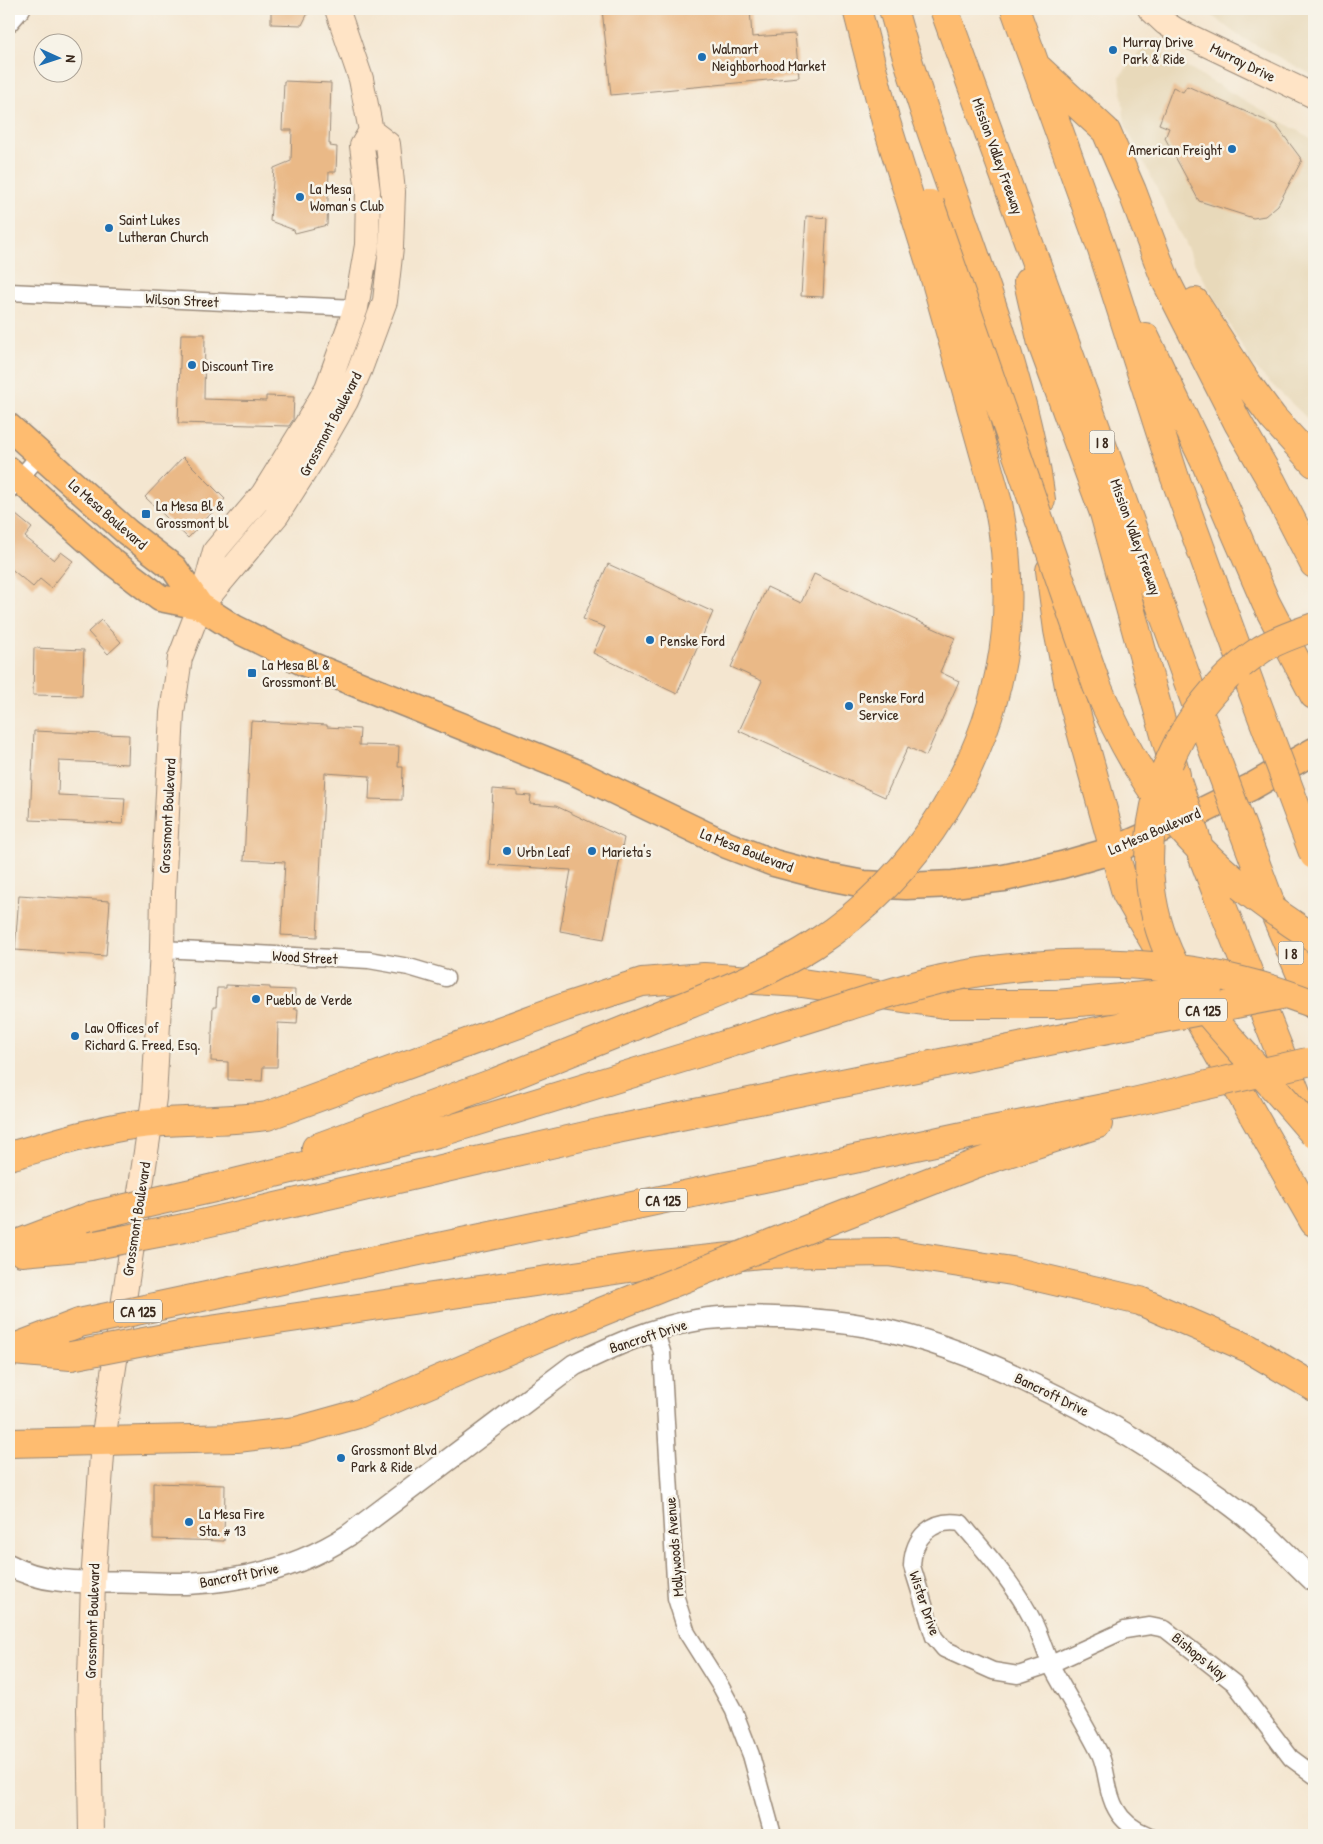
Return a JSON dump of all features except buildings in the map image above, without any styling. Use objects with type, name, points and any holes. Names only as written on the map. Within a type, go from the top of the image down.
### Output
[{"type":"highway","points":[[214,1188],[377,1125],[496,1082],[777,966],[813,945],[840,926],[884,887],[931,832],[956,792],[975,753],[989,713],[1000,672],[1006,630],[1008,588],[1004,538],[998,503],[936,282],[886,122],[858,9]]},
{"type":"highway","points":[[864,9],[1093,677],[1110,718],[1128,752],[1168,813],[1192,840],[1233,880],[1286,920],[1314,938]]},
{"type":"highway","points":[[893,9],[909,68],[1000,326],[1024,410],[1039,486],[1058,630],[1070,691],[1126,893],[1314,1222]]},
{"type":"highway","name":"Mission Valley Freeway","points":[[944,9],[1203,723],[1269,899],[1296,966],[1314,1004]]},
{"type":"highway","points":[[1015,9],[1102,250],[1174,475],[1314,856]]},
{"type":"highway","points":[[1036,66],[1106,131],[1132,191],[1164,279],[1238,423],[1272,482],[1314,564]]},
{"type":"highway","points":[[1000,161],[1042,344],[1104,513],[1177,781],[1199,847],[1314,1139]]},
{"type":"highway","points":[[1132,191],[1206,321],[1247,383],[1273,418],[1314,463]]},
{"type":"highway","points":[[1102,250],[1206,464],[1257,585],[1314,695]]},
{"type":"highway","points":[[1314,627],[1263,649],[1247,661],[1216,688],[1187,724],[1164,774],[1156,801],[1150,832],[1149,862],[1152,897],[1161,930],[1173,962],[1213,1018],[1314,1134]]},
{"type":"highway","points":[[9,1247],[91,1216],[438,1133],[886,994],[942,979],[1002,969],[1121,964],[1192,971],[1241,981],[1314,1004]]},
{"type":"highway","points":[[9,1156],[115,1128],[198,1120],[241,1120],[267,1116],[565,1007],[642,982],[704,977],[802,982],[944,1004],[1057,1004],[1213,989],[1314,987]]},
{"type":"highway","name":"CA 125","points":[[9,1254],[90,1246],[184,1228],[607,1131],[1314,987]]},
{"type":"highway","name":"CA 125","points":[[9,1351],[79,1323],[968,1135],[1129,1103],[1312,1061]]},
{"type":"highway","points":[[9,1443],[237,1438],[297,1432],[358,1414],[539,1337],[782,1239],[984,1161],[1096,1125],[1129,1103]]},
{"type":"highway","points":[[9,1351],[71,1356],[190,1333],[642,1266],[761,1254],[888,1252],[1012,1271],[1140,1301],[1248,1348],[1314,1387]]},
{"type":"main road","points":[[337,9],[361,79],[372,131]]},
{"type":"main road","name":"Murray Drive","points":[[1150,9],[1176,30],[1314,96]]},
{"type":"main road","name":"Grossmont Boulevard","points":[[91,1835],[89,1710],[93,1582],[103,1441],[154,1098],[172,713],[180,658],[200,606],[215,551],[263,494],[327,388],[356,308],[367,245],[368,190],[362,146],[372,131],[388,144],[393,192],[391,247],[385,301],[346,401],[314,457],[277,515],[200,606]]},
{"type":"main road","name":"La Mesa Boulevard","points":[[9,427],[127,532],[174,568],[200,606]]},
{"type":"main road","name":"La Mesa Boulevard","points":[[12,480],[160,598],[200,606],[234,628],[305,663],[573,771],[727,845],[774,863],[823,876],[864,884],[906,886],[953,884],[1004,878],[1062,865],[1114,850],[1196,814],[1243,791],[1314,751]]},
{"type":"street","points":[[9,24],[22,9]]},
{"type":"street","name":"Wilson Street","points":[[9,292],[356,308]]},
{"type":"street","points":[[12,480],[40,455]]},
{"type":"street","name":"Wood Street","points":[[162,949],[370,960],[409,967],[446,978]]},
{"type":"street","name":"Bancroft Drive","points":[[9,1565],[18,1570],[50,1579],[93,1582],[194,1583],[252,1575],[296,1563],[327,1549],[349,1535],[574,1365],[613,1346],[655,1330],[698,1320],[758,1316],[821,1320],[875,1328],[926,1340],[1008,1372],[1086,1410],[1146,1445],[1202,1484],[1263,1531],[1314,1581]]},
{"type":"street","name":"Mollywoods Avenue","points":[[655,1330],[662,1352],[676,1598],[687,1633],[734,1711],[752,1755],[773,1835]]},
{"type":"street","name":"Wister Drive","points":[[1051,1664],[1018,1675],[993,1671],[944,1649],[934,1638],[912,1566],[915,1548],[924,1533],[941,1523],[950,1521],[960,1523],[1008,1579],[1034,1624],[1051,1664],[1102,1758],[1116,1810],[1130,1826],[1148,1835]]},
{"type":"street","name":"Bishops Way","points":[[1051,1664],[1125,1630],[1150,1626],[1165,1629],[1234,1683],[1291,1758],[1314,1775]]},
{"type":"shaded area","points":[[1203,9],[1314,9],[1314,76],[1239,36]]},
{"type":"shaded area","points":[[1146,44],[1314,140],[1314,425],[1253,366],[1195,264],[1125,125],[1120,76]]},
{"type":"place","name":"Murray Drive Park & Ride","points":[[1113,50]]},
{"type":"place","name":"Walmart Neighborhood Market","points":[[702,57]]},
{"type":"place","name":"American Freight","points":[[1232,149]]},
{"type":"place","name":"La Mesa Woman's Club","points":[[300,197]]},
{"type":"place","name":"Saint Lukes Lutheran Church","points":[[109,228]]},
{"type":"place","name":"Discount Tire","points":[[192,365]]},
{"type":"place","name":"La Mesa Bl & Grossmont bl","points":[[146,514]]},
{"type":"place","name":"Penske Ford","points":[[650,640]]},
{"type":"place","name":"La Mesa Bl & Grossmont Bl","points":[[252,673]]},
{"type":"place","name":"Penske Ford Service","points":[[849,706]]},
{"type":"place","name":"Urbn Leaf","points":[[507,851]]},
{"type":"place","name":"Marieta's","points":[[592,851]]},
{"type":"place","name":"Pueblo de Verde","points":[[256,999]]},
{"type":"place","name":"Law Offices of Richard G. Freed, Esq.","points":[[75,1036]]},
{"type":"place","name":"Grossmont Blvd Park & Ride","points":[[341,1458]]},
{"type":"place","name":"La Mesa Fire Sta. # 13","points":[[189,1522]]}]
